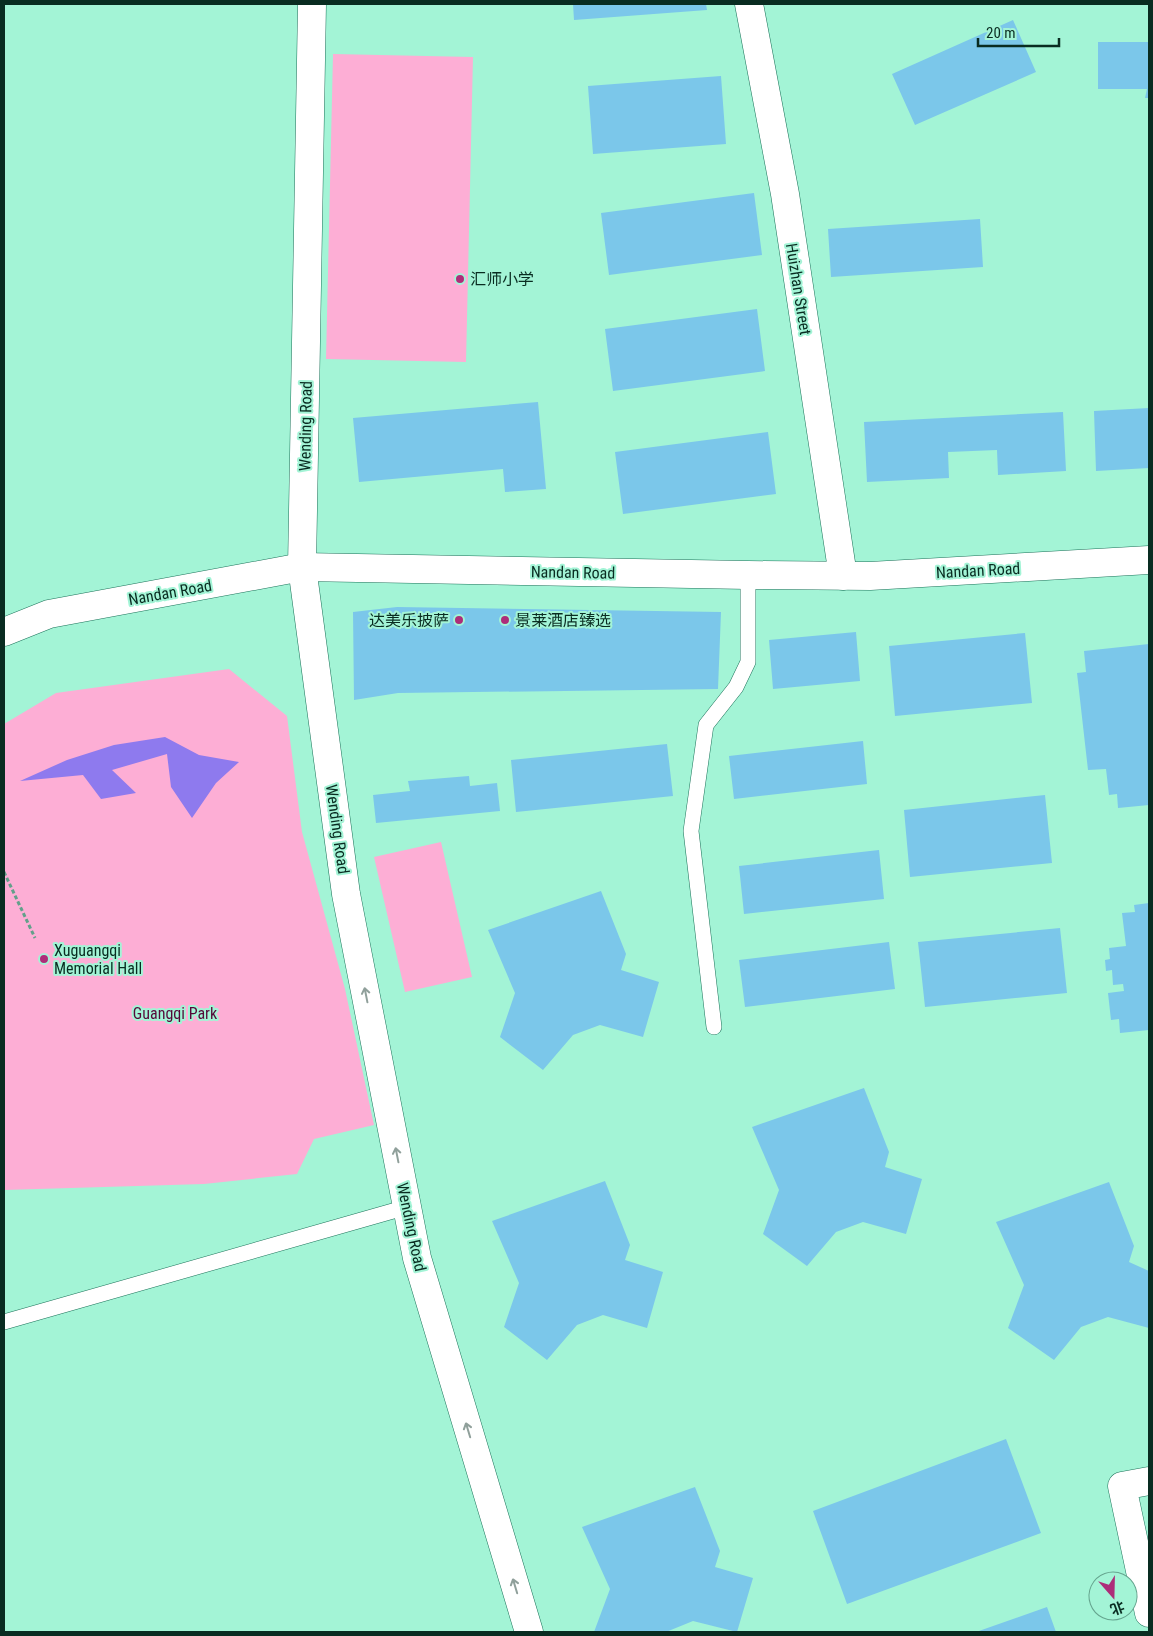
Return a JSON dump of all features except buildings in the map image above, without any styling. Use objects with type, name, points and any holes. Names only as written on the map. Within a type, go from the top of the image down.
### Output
[{"type":"street","name":"Wending Road","points":[[312,4],[302,568],[346,894],[417,1258],[530,1632]]},
{"type":"street","name":"Huizhan Street","points":[[749,4],[785,194],[843,576]]},
{"type":"street","name":"Nandan Road","points":[[4,632],[49,614],[302,568],[843,576],[1149,560]]},
{"type":"street","points":[[1149,1481],[1122,1486],[1149,1613]]},
{"type":"lane","points":[[714,1026],[691,830],[706,725],[736,687],[748,662],[748,576]]},
{"type":"lane","points":[[4,1322],[407,1207]]},
{"type":"path","points":[[4,872],[35,938]]},
{"type":"green space","points":[[333,54],[473,57],[466,362],[326,359]]},
{"type":"green space","name":"Guangqi Park","points":[[229,669],[287,716],[302,832],[345,989],[374,1125],[314,1139],[297,1174],[204,1184],[4,1190],[4,724],[56,693]]},
{"type":"green space","points":[[441,842],[472,977],[405,992],[374,857]]},
{"type":"shaded area","points":[[165,737],[199,755],[239,762],[216,783],[192,818],[171,787],[167,754],[112,770],[136,793],[101,799],[83,775],[20,781],[67,760],[114,745]]},
{"type":"place","name":"汇师小学","points":[[460,279]]},
{"type":"place","name":"达美乐披萨","points":[[459,620]]},
{"type":"place","name":"景莱酒店臻选","points":[[505,620]]},
{"type":"place","name":"Xuguangqi Memorial Hall","points":[[44,959]]}]
